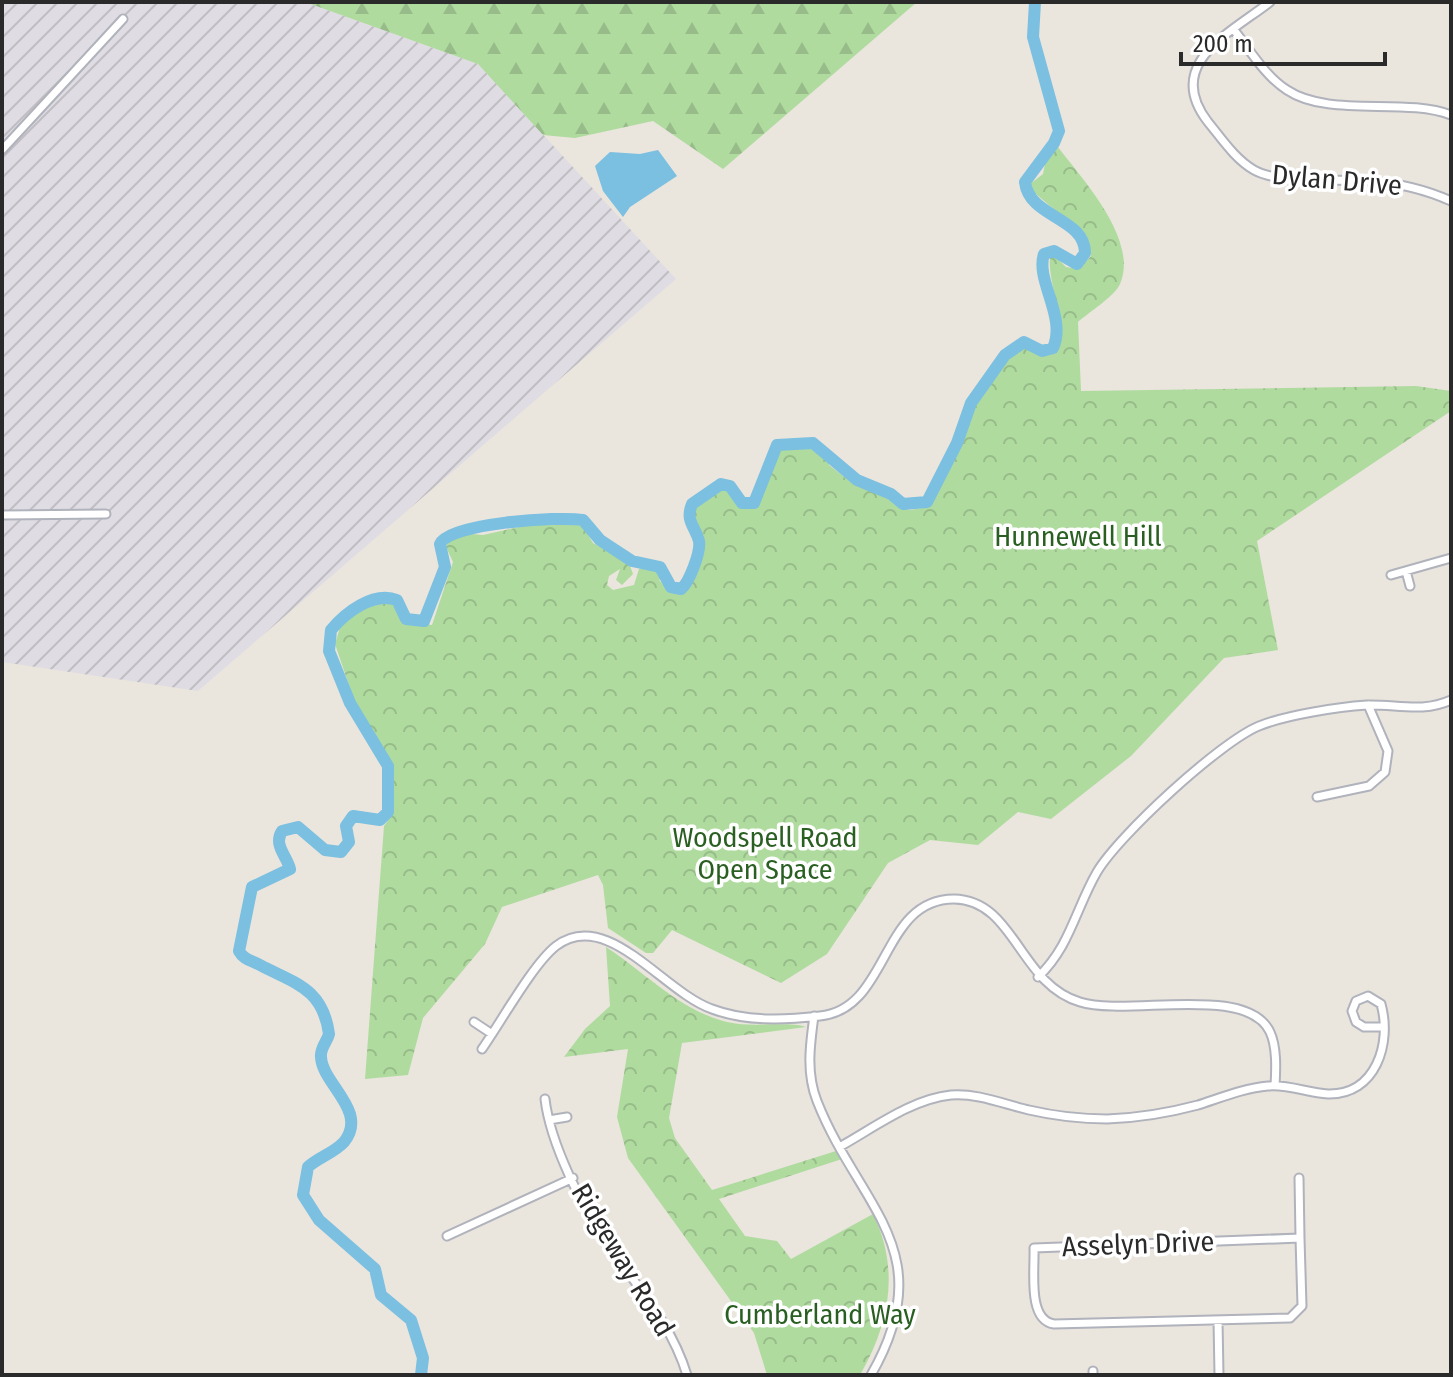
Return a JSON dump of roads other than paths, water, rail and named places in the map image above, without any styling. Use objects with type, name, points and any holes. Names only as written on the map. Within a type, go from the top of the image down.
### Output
[{"type":"street","name":"Dylan Drive","points":[[1270,2],[1202,56],[1194,73],[1193,92],[1204,115],[1242,162],[1265,174],[1395,183],[1451,201]]},
{"type":"street","points":[[2,150],[123,19]]},
{"type":"street","points":[[1234,30],[1271,76],[1293,94],[1325,101],[1434,110],[1451,115]]},
{"type":"street","points":[[2,515],[106,514]]},
{"type":"street","points":[[1391,575],[1451,558]]},
{"type":"street","points":[[1406,571],[1410,586]]},
{"type":"street","points":[[1038,977],[1063,949],[1091,883],[1118,842],[1223,751],[1263,725],[1368,705],[1427,708],[1451,700]]},
{"type":"street","points":[[1317,797],[1369,786],[1385,772],[1389,758],[1386,745],[1368,705]]},
{"type":"street","points":[[482,1049],[553,948],[581,934],[607,938],[674,990],[713,1010],[747,1018],[814,1016],[836,1013],[853,1002],[870,982],[904,924],[920,909],[945,900],[971,901],[987,909],[1010,935],[1038,977],[1060,994],[1098,1006],[1229,1006],[1246,1009],[1260,1018],[1271,1035],[1275,1086]]},
{"type":"street","points":[[841,1146],[912,1107],[939,1097],[979,1097],[1058,1116],[1124,1118],[1178,1110],[1275,1086],[1330,1094],[1358,1086],[1380,1062],[1383,1027],[1382,1007],[1378,1000],[1368,996],[1356,1001],[1352,1011],[1356,1022],[1364,1027],[1383,1027]]},
{"type":"street","points":[[814,1016],[811,1079],[817,1101],[885,1224],[897,1272],[895,1320],[871,1375]]},
{"type":"street","points":[[474,1022],[492,1034]]},
{"type":"street","name":"Ridgeway Road","points":[[545,1099],[549,1120],[600,1233],[657,1310],[687,1375]]},
{"type":"street","points":[[549,1120],[567,1117]]},
{"type":"street","points":[[447,1236],[573,1178]]},
{"type":"street","name":"Asselyn Drive","points":[[1299,1178],[1302,1299],[1295,1315],[1218,1320],[1046,1323],[1037,1312],[1034,1248],[1300,1238]]},
{"type":"street","points":[[1218,1320],[1219,1375]]},
{"type":"water","points":[[658,150],[677,176],[630,207],[623,217],[603,191],[595,166],[610,152],[640,154]]},
{"type":"waterway","points":[[421,1375],[423,1358],[411,1320],[381,1295],[375,1269],[319,1220],[303,1195],[308,1167],[340,1146],[350,1131],[348,1109],[323,1067],[321,1054],[329,1034],[326,1019],[320,1006],[305,989],[245,958],[239,951],[252,887],[290,869],[280,846],[282,831],[298,827],[325,850],[341,852],[349,842],[346,826],[353,816],[380,820],[388,812],[388,766],[350,703],[329,651],[331,630],[360,605],[379,598],[397,600],[406,619],[424,621],[445,567],[440,544],[463,531],[506,523],[583,520],[600,540],[632,561],[660,567],[671,587],[681,589],[691,574],[699,546],[690,519],[692,504],[721,484],[730,486],[742,503],[754,503],[777,445],[813,443],[857,480],[891,494],[903,504],[927,502],[957,443],[971,403],[1005,355],[1024,342],[1042,351],[1053,348],[1056,324],[1042,264],[1044,254],[1054,251],[1077,264],[1085,253],[1083,241],[1076,232],[1036,203],[1025,182],[1054,143],[1059,131],[1033,37],[1035,2]]},
{"type":"park label","name":"Hunnewell Hill","points":[[1078,536]]},
{"type":"park label","name":"Woodspell Road Open Space","points":[[765,853]]},
{"type":"park label","name":"Cumberland Way","points":[[820,1314]]}]
